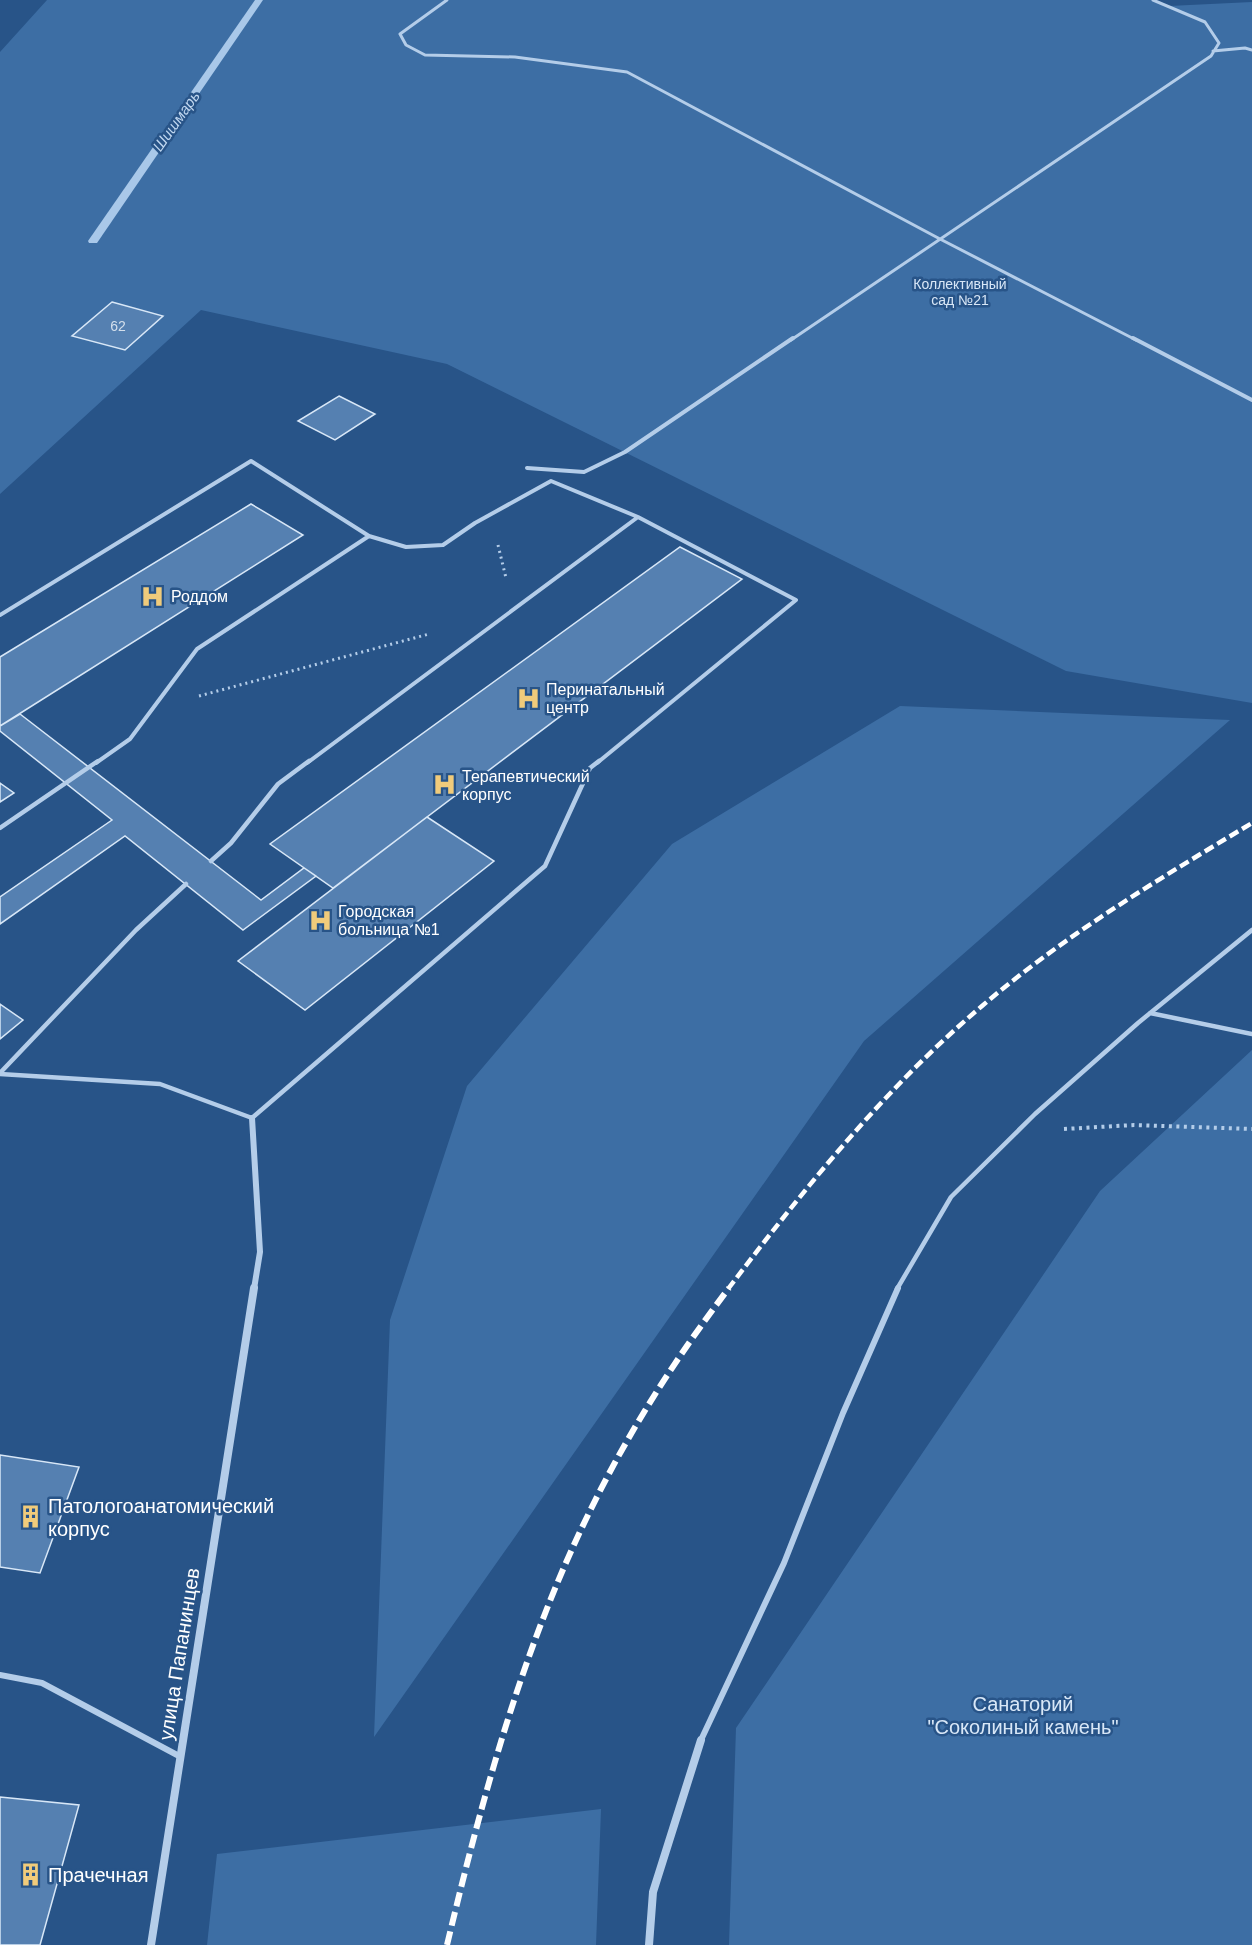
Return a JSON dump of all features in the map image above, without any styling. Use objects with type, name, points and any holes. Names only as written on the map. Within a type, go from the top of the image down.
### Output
[{"type":"street","name":"улица Папанинцев","points":[[151,1945],[179,1755],[260,1252],[252,1118]]},
{"type":"street","points":[[649,1945],[653,1892],[701,1740]]},
{"type":"lane","points":[[447,0],[400,34],[406,45],[426,55],[515,57],[627,72],[940,239],[1252,400]]},
{"type":"lane","points":[[527,468],[584,472],[625,452],[1211,56],[1219,43],[1205,22],[1153,0]]},
{"type":"lane","points":[[1213,51],[1245,48],[1252,50]]},
{"type":"lane","points":[[0,615],[251,461],[369,536],[406,547],[443,545],[551,481],[638,517],[796,600],[590,768],[545,866],[252,1118],[160,1084],[0,1074]]},
{"type":"lane","points":[[211,861],[231,843],[278,784],[638,517]]},
{"type":"lane","points":[[0,828],[130,739],[197,649],[369,536]]},
{"type":"lane","points":[[0,1074],[136,930],[186,884]]},
{"type":"lane","points":[[701,1740],[784,1563],[843,1413],[891,1300],[951,1197],[1016,1132],[1150,1013],[1252,930]]},
{"type":"lane","points":[[1150,1013],[1252,1034]]},
{"type":"lane","points":[[0,1675],[42,1683],[179,1755]]},
{"type":"path","points":[[491,515],[514,611]]},
{"type":"path","points":[[152,709],[438,632]]},
{"type":"path","points":[[1016,1132],[1134,1125],[1252,1129]]},
{"type":"green space","name":"Коллективный сад №21","points":[[47,0],[1153,0],[1169,6],[1252,2],[1252,703],[1066,671],[447,364],[201,310],[0,494],[0,52]]},
{"type":"green space","points":[[900,706],[1230,720],[864,1041],[374,1737],[390,1320],[467,1086],[672,844]]},
{"type":"green space","name":"Санаторий \"Соколиный камень\"","points":[[1252,1050],[1252,1945],[729,1945],[736,1728],[1100,1191]]},
{"type":"green space","points":[[601,1809],[596,1945],[207,1945],[217,1854]]},
{"type":"building","points":[[112,302],[163,316],[125,350],[72,336]]},
{"type":"building","points":[[339,396],[375,414],[335,440],[298,421]]},
{"type":"building","name":"Роддом","points":[[251,504],[303,535],[0,726],[0,657]]},
{"type":"building","name":"Перинатальный центр","points":[[680,547],[742,579],[333,888],[270,844]]},
{"type":"building","points":[[20,714],[261,900],[304,868],[316,876],[243,930],[125,836],[0,924],[0,897],[112,820],[0,731],[0,726]]},
{"type":"building","points":[[0,783],[14,793],[0,802]]},
{"type":"building","points":[[427,817],[494,861],[305,1010],[238,961]]},
{"type":"building","points":[[0,1004],[23,1020],[0,1039]]},
{"type":"building","name":"Патологоанатомический корпус","points":[[0,1455],[79,1467],[40,1573],[0,1567]]},
{"type":"building","name":"Прачечная","points":[[0,1797],[79,1805],[40,1945],[0,1945]]},
{"type":"waterway","name":"Шишмарь","points":[[93,241],[259,0]]},
{"type":"railway","points":[[728,1289],[847,1141],[879,1105],[946,1038],[1046,955],[1148,887],[1252,823]]},
{"type":"railway","points":[[447,1945],[506,1726],[564,1566],[603,1485],[636,1426],[671,1370],[729,1288]]},
{"type":"place","name":"Роддом","points":[[153,596]]},
{"type":"place","name":"Перинатальный центр","points":[[528,698]]},
{"type":"place","name":"Терапевтический корпус","points":[[444,785]]},
{"type":"place","name":"Городская больница №1","points":[[320,920]]},
{"type":"place","name":"Патологоанатомический корпус","points":[[30,1517]]},
{"type":"place","name":"Прачечная","points":[[30,1875]]}]
